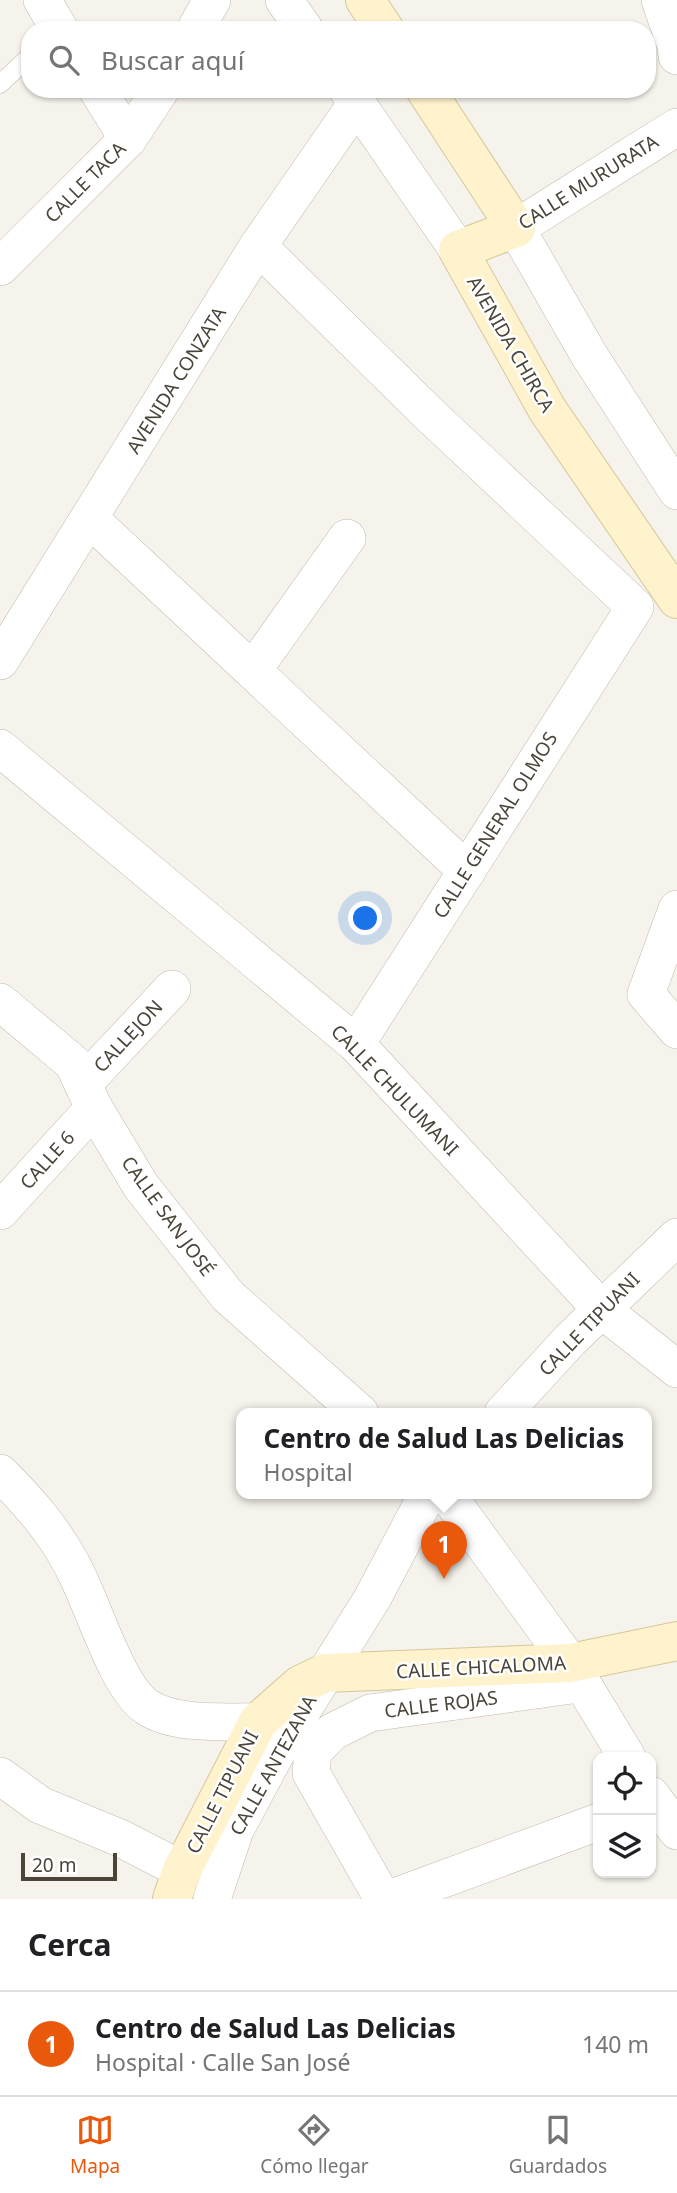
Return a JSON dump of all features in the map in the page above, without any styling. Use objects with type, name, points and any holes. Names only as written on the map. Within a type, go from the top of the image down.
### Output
[{"type":"street","points":[[200,21],[212,0]]},
{"type":"street","points":[[284,0],[299,21]]},
{"type":"street","points":[[365,0],[379,21]]},
{"type":"street","points":[[660,0],[677,56]]},
{"type":"street","points":[[103,98],[128,139]]},
{"type":"street","name":"CALLE TACA","points":[[0,267],[128,139],[155,98]]},
{"type":"street","name":"AVENIDA CONZATA","points":[[0,661],[351,98]]},
{"type":"street","name":"AVENIDA CHIRCA","points":[[353,98],[458,250],[547,409],[677,599]]},
{"type":"street","points":[[431,98],[516,228],[589,355],[677,491]]},
{"type":"street","name":"CALLE MURURATA","points":[[458,250],[516,228],[677,127]]},
{"type":"street","name":"CALLE GENERAL OLMOS","points":[[258,246],[430,415],[635,607],[356,1044]]},
{"type":"street","points":[[90,519],[467,871]]},
{"type":"street","points":[[253,670],[346,538]]},
{"type":"street","name":"CALLE CHULUMANI","points":[[0,748],[356,1044],[601,1309],[677,1369]]},
{"type":"street","points":[[677,909],[646,994],[677,1030]]},
{"type":"street","name":"CALLEJON","points":[[89,1095],[172,989]]},
{"type":"street","name":"CALLE SAN JOSÉ","points":[[0,1002],[73,1063],[141,1186],[228,1296],[354,1408]]},
{"type":"street","name":"CALLE 6","points":[[0,1211],[89,1095]]},
{"type":"street","name":"CALLE TIPUANI","points":[[508,1408],[601,1309],[677,1237]]},
{"type":"street","points":[[0,1473],[40,1513],[56,1537],[74,1568],[128,1688],[147,1707],[169,1716],[258,1723]]},
{"type":"street","name":"CALLE TIPUANI","points":[[177,1884],[258,1723],[300,1685],[325,1673],[372,1599],[425,1499]]},
{"type":"street","points":[[450,1499],[575,1674],[623,1752]]},
{"type":"street","name":"CALLE CHICALOMA","points":[[325,1673],[575,1674],[677,1641]]},
{"type":"street","name":"CALLE ANTEZANA","points":[[212,1899],[235,1830],[325,1673]]},
{"type":"street","name":"CALLE ROJAS","points":[[383,1899],[311,1773],[313,1752],[332,1732],[370,1713],[575,1674]]},
{"type":"street","points":[[0,1776],[40,1804],[120,1838],[177,1884]]},
{"type":"street","points":[[656,1805],[677,1831]]},
{"type":"street","points":[[389,1899],[593,1824]]},
{"type":"lane","points":[[0,84],[21,64]]},
{"type":"place","name":"Centro de Salud Las Delicias","points":[[444,1579]]}]
